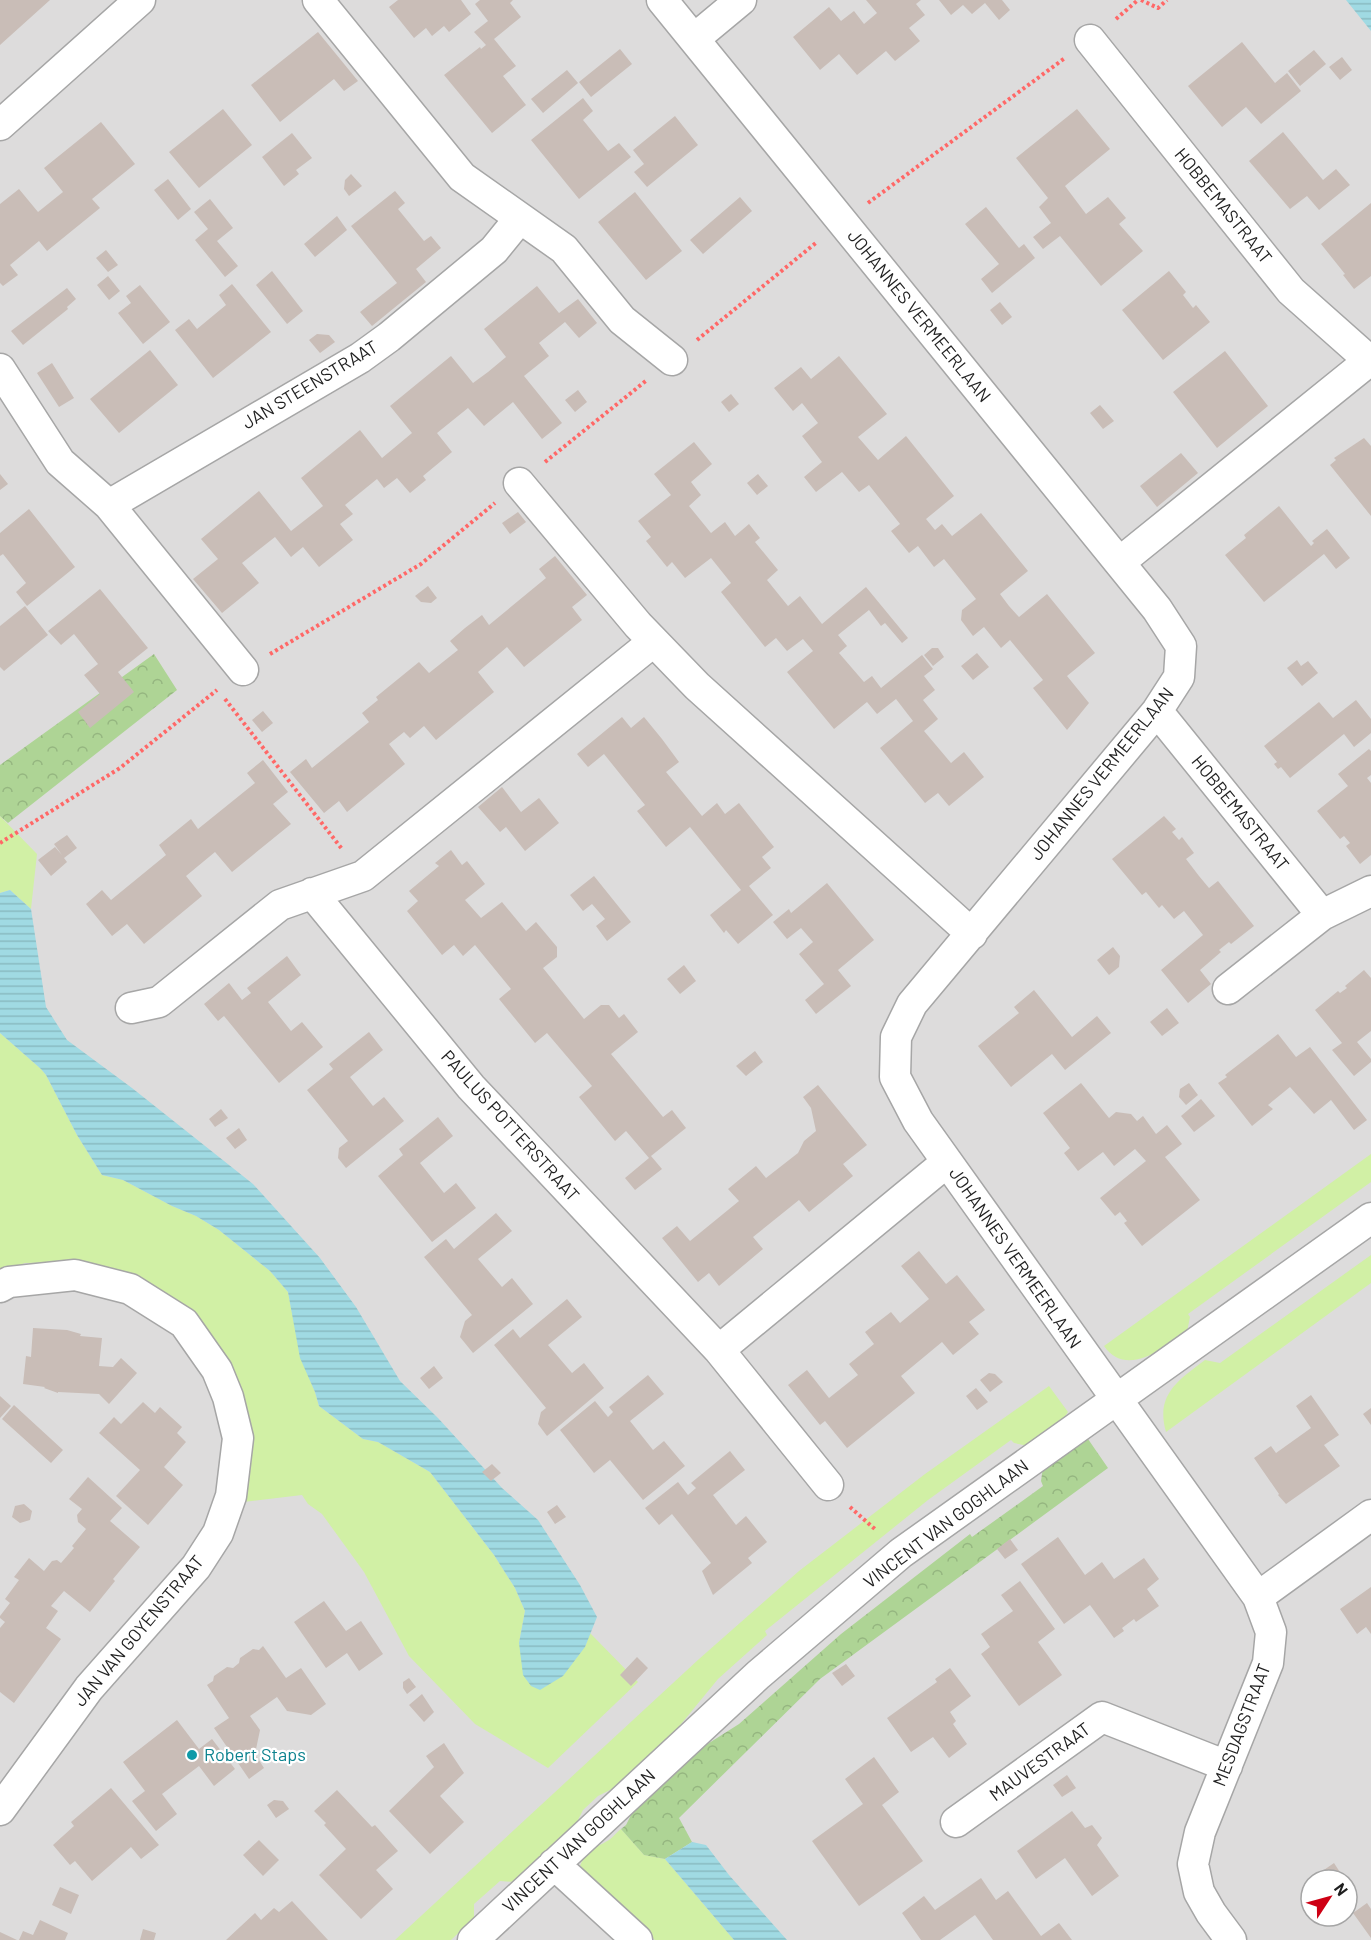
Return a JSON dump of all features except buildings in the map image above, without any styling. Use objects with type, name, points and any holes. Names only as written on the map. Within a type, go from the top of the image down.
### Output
[{"type":"street","points":[[0,125],[140,0]]},
{"type":"street","points":[[318,0],[462,177],[564,249],[622,320],[672,360]]},
{"type":"street","name":"JOHANNES VERMEERLAAN","points":[[662,0],[1120,562],[1157,609],[1180,646],[1179,677],[1157,711],[912,1004],[896,1037],[894,1077],[918,1121],[1116,1400]]},
{"type":"street","points":[[694,39],[741,0]]},
{"type":"street","name":"HOBBEMASTRAAT","points":[[1090,40],[1291,291],[1370,361],[1120,562]]},
{"type":"street","name":"JAN STEENSTRAAT","points":[[109,505],[360,358],[389,337],[494,250],[520,218]]},
{"type":"street","points":[[0,369],[60,462],[109,505],[243,670]]},
{"type":"street","points":[[519,483],[653,642],[697,686],[972,934]]},
{"type":"street","points":[[131,1008],[159,1002],[280,904],[363,876],[653,642]]},
{"type":"street","name":"HOBBEMASTRAAT","points":[[1157,711],[1322,915]]},
{"type":"street","points":[[1228,989],[1322,915],[1371,891]]},
{"type":"street","name":"PAULUS POTTERSTRAAT","points":[[312,893],[471,1087],[719,1350],[828,1485]]},
{"type":"street","points":[[719,1350],[947,1162]]},
{"type":"street","name":"VINCENT VAN GOGHLAAN","points":[[472,1940],[758,1675],[901,1553],[1371,1218]]},
{"type":"street","name":"JAN VAN GOYENSTRAAT","points":[[0,1287],[9,1282],[75,1275],[130,1288],[183,1323],[217,1370],[228,1396],[238,1438],[231,1496],[218,1533],[196,1567],[89,1688],[0,1810]]},
{"type":"street","name":"MESDAGSTRAAT","points":[[1116,1400],[1258,1597],[1271,1632],[1268,1663],[1200,1832],[1193,1864],[1199,1892],[1211,1914],[1231,1940]]},
{"type":"street","points":[[1258,1597],[1371,1515]]},
{"type":"street","name":"MAUVESTRAAT","points":[[956,1822],[1102,1717],[1227,1766]]},
{"type":"street","points":[[554,1864],[637,1940]]},
{"type":"path","points":[[0,843],[120,768],[243,670],[421,564],[842,222],[1090,40],[1139,0],[1158,8],[1167,0]]},
{"type":"path","points":[[217,690],[363,876]]},
{"type":"path","points":[[828,1485],[901,1553]]},
{"type":"shaded area","points":[[0,0],[1371,0],[1371,1940],[0,1940]]},
{"type":"green space","points":[[154,654],[177,690],[8,823],[0,816],[0,765]]},
{"type":"green space","points":[[0,816],[37,854],[31,909],[10,890],[0,893]]},
{"type":"green space","points":[[0,1033],[46,1075],[77,1135],[102,1175],[123,1180],[219,1230],[270,1271],[288,1292],[301,1358],[319,1406],[363,1439],[378,1442],[430,1472],[494,1555],[515,1588],[525,1611],[519,1643],[585,1647],[590,1633],[638,1682],[548,1768],[475,1724],[409,1656],[364,1572],[322,1514],[308,1504],[302,1495],[243,1502],[231,1372],[66,1262],[25,1263],[0,1272]]},
{"type":"green space","points":[[1371,1154],[1371,1182],[1188,1314],[1190,1317],[1187,1332],[1178,1339],[1157,1352],[1134,1360],[1123,1360],[1113,1355],[1104,1346]]},
{"type":"green space","points":[[1371,1255],[1371,1283],[1166,1432],[1163,1419],[1167,1398],[1186,1374],[1205,1360],[1220,1363]]},
{"type":"green space","points":[[1049,1386],[1068,1412],[1062,1421],[1028,1446],[1014,1443],[1011,1440],[928,1500],[765,1631],[767,1635],[718,1679],[677,1729],[616,1787],[598,1796],[583,1810],[576,1824],[514,1882],[500,1881],[474,1904],[474,1918],[451,1940],[395,1940],[699,1659],[799,1571],[925,1474]]},
{"type":"green space","points":[[1088,1439],[1108,1468],[820,1679],[679,1818],[692,1842],[665,1859],[644,1855],[621,1829],[626,1825],[633,1811],[698,1750],[739,1724],[841,1634],[970,1534],[972,1537],[1043,1486],[1041,1481],[1043,1467]]},
{"type":"green space","points":[[621,1829],[644,1855],[665,1859],[734,1940],[655,1940],[585,1877],[580,1866],[585,1856]]},
{"type":"water","points":[[1346,0],[1371,0],[1371,31]]},
{"type":"water","points":[[10,890],[31,909],[46,1007],[67,1040],[132,1088],[253,1184],[320,1258],[356,1307],[400,1381],[438,1418],[502,1488],[538,1520],[580,1585],[597,1617],[585,1647],[563,1676],[540,1690],[531,1686],[523,1675],[519,1643],[525,1611],[515,1588],[494,1555],[430,1472],[378,1442],[363,1439],[319,1406],[300,1358],[288,1292],[270,1271],[219,1230],[196,1216],[123,1180],[102,1175],[77,1135],[46,1075],[0,1033],[0,893]]},
{"type":"water","points":[[692,1842],[706,1845],[729,1875],[787,1940],[734,1940],[665,1859]]},
{"type":"place","name":"Robert Staps","points":[[192,1755]]}]
